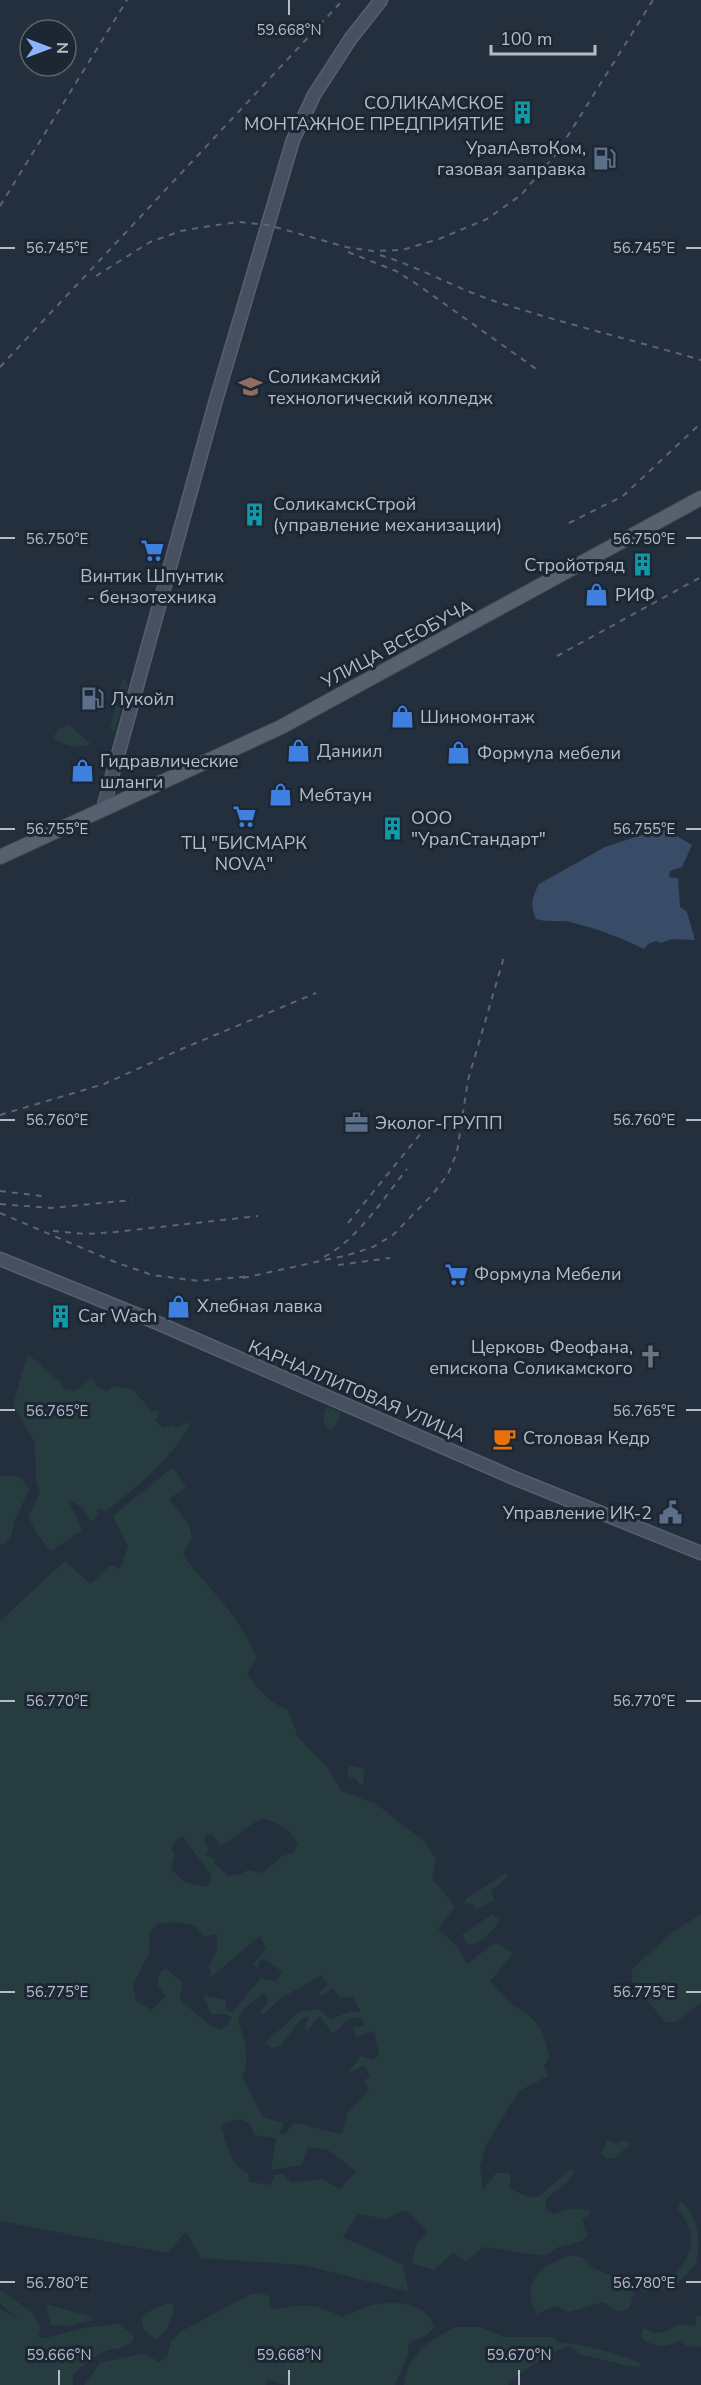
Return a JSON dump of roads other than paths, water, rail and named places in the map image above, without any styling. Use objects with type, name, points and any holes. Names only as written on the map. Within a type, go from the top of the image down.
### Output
[{"type":"main road","name":"УЛИЦА ВСЕОБУЧА","points":[[0,857],[281,727],[701,498]]},
{"type":"street","points":[[103,809],[209,423],[293,140],[314,95],[351,38],[381,0]]},
{"type":"street","name":"КАРНАЛЛИТОВАЯ УЛИЦА","points":[[0,1259],[160,1324],[506,1474],[701,1553]]},
{"type":"water","points":[[663,828],[692,845],[682,867],[670,871],[669,877],[678,878],[680,907],[687,912],[695,940],[672,939],[661,943],[656,941],[648,944],[644,949],[583,925],[536,919],[533,901],[539,884],[605,847]]},
{"type":"railway","points":[[0,206],[127,0]]},
{"type":"railway","points":[[0,367],[343,0]]},
{"type":"railway","points":[[96,276],[150,242],[181,231],[210,226],[239,222],[268,225],[346,247],[373,251],[402,250],[439,239],[487,219],[521,195],[557,153],[653,0]]},
{"type":"railway","points":[[348,252],[396,271],[539,371]]},
{"type":"railway","points":[[380,255],[494,301],[701,360]]},
{"type":"railway","points":[[569,523],[623,496],[701,423]]},
{"type":"railway","points":[[557,656],[701,577]]},
{"type":"railway","points":[[243,1278],[348,1255],[373,1247],[393,1235],[433,1194],[448,1174],[457,1152],[468,1080],[504,957]]},
{"type":"railway","points":[[0,1115],[104,1084],[316,993]]},
{"type":"railway","points":[[348,1223],[426,1127]]},
{"type":"railway","points":[[324,1257],[337,1249],[359,1229],[407,1169]]},
{"type":"railway","points":[[0,1191],[42,1196]]},
{"type":"railway","points":[[0,1204],[51,1208],[132,1200]]},
{"type":"railway","points":[[0,1213],[115,1262],[152,1275],[199,1281],[251,1276]]},
{"type":"railway","points":[[53,1231],[86,1234],[115,1232],[258,1216]]},
{"type":"railway","points":[[338,1265],[390,1258]]},
{"type":"place","name":"СОЛИКАМСКОЕ МОНТАЖНОЕ ПРЕДПРИЯТИЕ","points":[[522,113]]},
{"type":"place","name":"УралАвтоКом, газовая заправка","points":[[604,158]]},
{"type":"place","name":"Соликамский технологический колледж","points":[[250,387]]},
{"type":"place","name":"СоликамскСтрой (управление механизации)","points":[[255,514]]},
{"type":"place","name":"Винтик Шпунтик - бензотехника","points":[[152,550]]},
{"type":"place","name":"Стройотряд","points":[[643,565]]},
{"type":"place","name":"РИФ","points":[[597,595]]},
{"type":"place","name":"Лукойл","points":[[93,699]]},
{"type":"place","name":"Шиномонтаж","points":[[402,717]]},
{"type":"place","name":"Даниил","points":[[299,751]]},
{"type":"place","name":"Формула мебели","points":[[459,753]]},
{"type":"place","name":"Гидравлические шланги","points":[[82,771]]},
{"type":"place","name":"Мебтаун","points":[[281,795]]},
{"type":"place","name":"ТЦ \"БИСМАРК NOVA\"","points":[[244,817]]},
{"type":"place","name":"ООО \"УралСтандарт\"","points":[[393,828]]},
{"type":"place","name":"Эколог-ГРУПП","points":[[357,1123]]},
{"type":"place","name":"Формула Мебели","points":[[456,1274]]},
{"type":"place","name":"Хлебная лавка","points":[[179,1306]]},
{"type":"place","name":"Car Wach","points":[[60,1316]]},
{"type":"place","name":"Церковь Феофана, епископа Соликамского","points":[[651,1357]]},
{"type":"place","name":"Столовая Кедр","points":[[505,1438]]},
{"type":"place","name":"Управление ИК-2","points":[[670,1513]]}]
